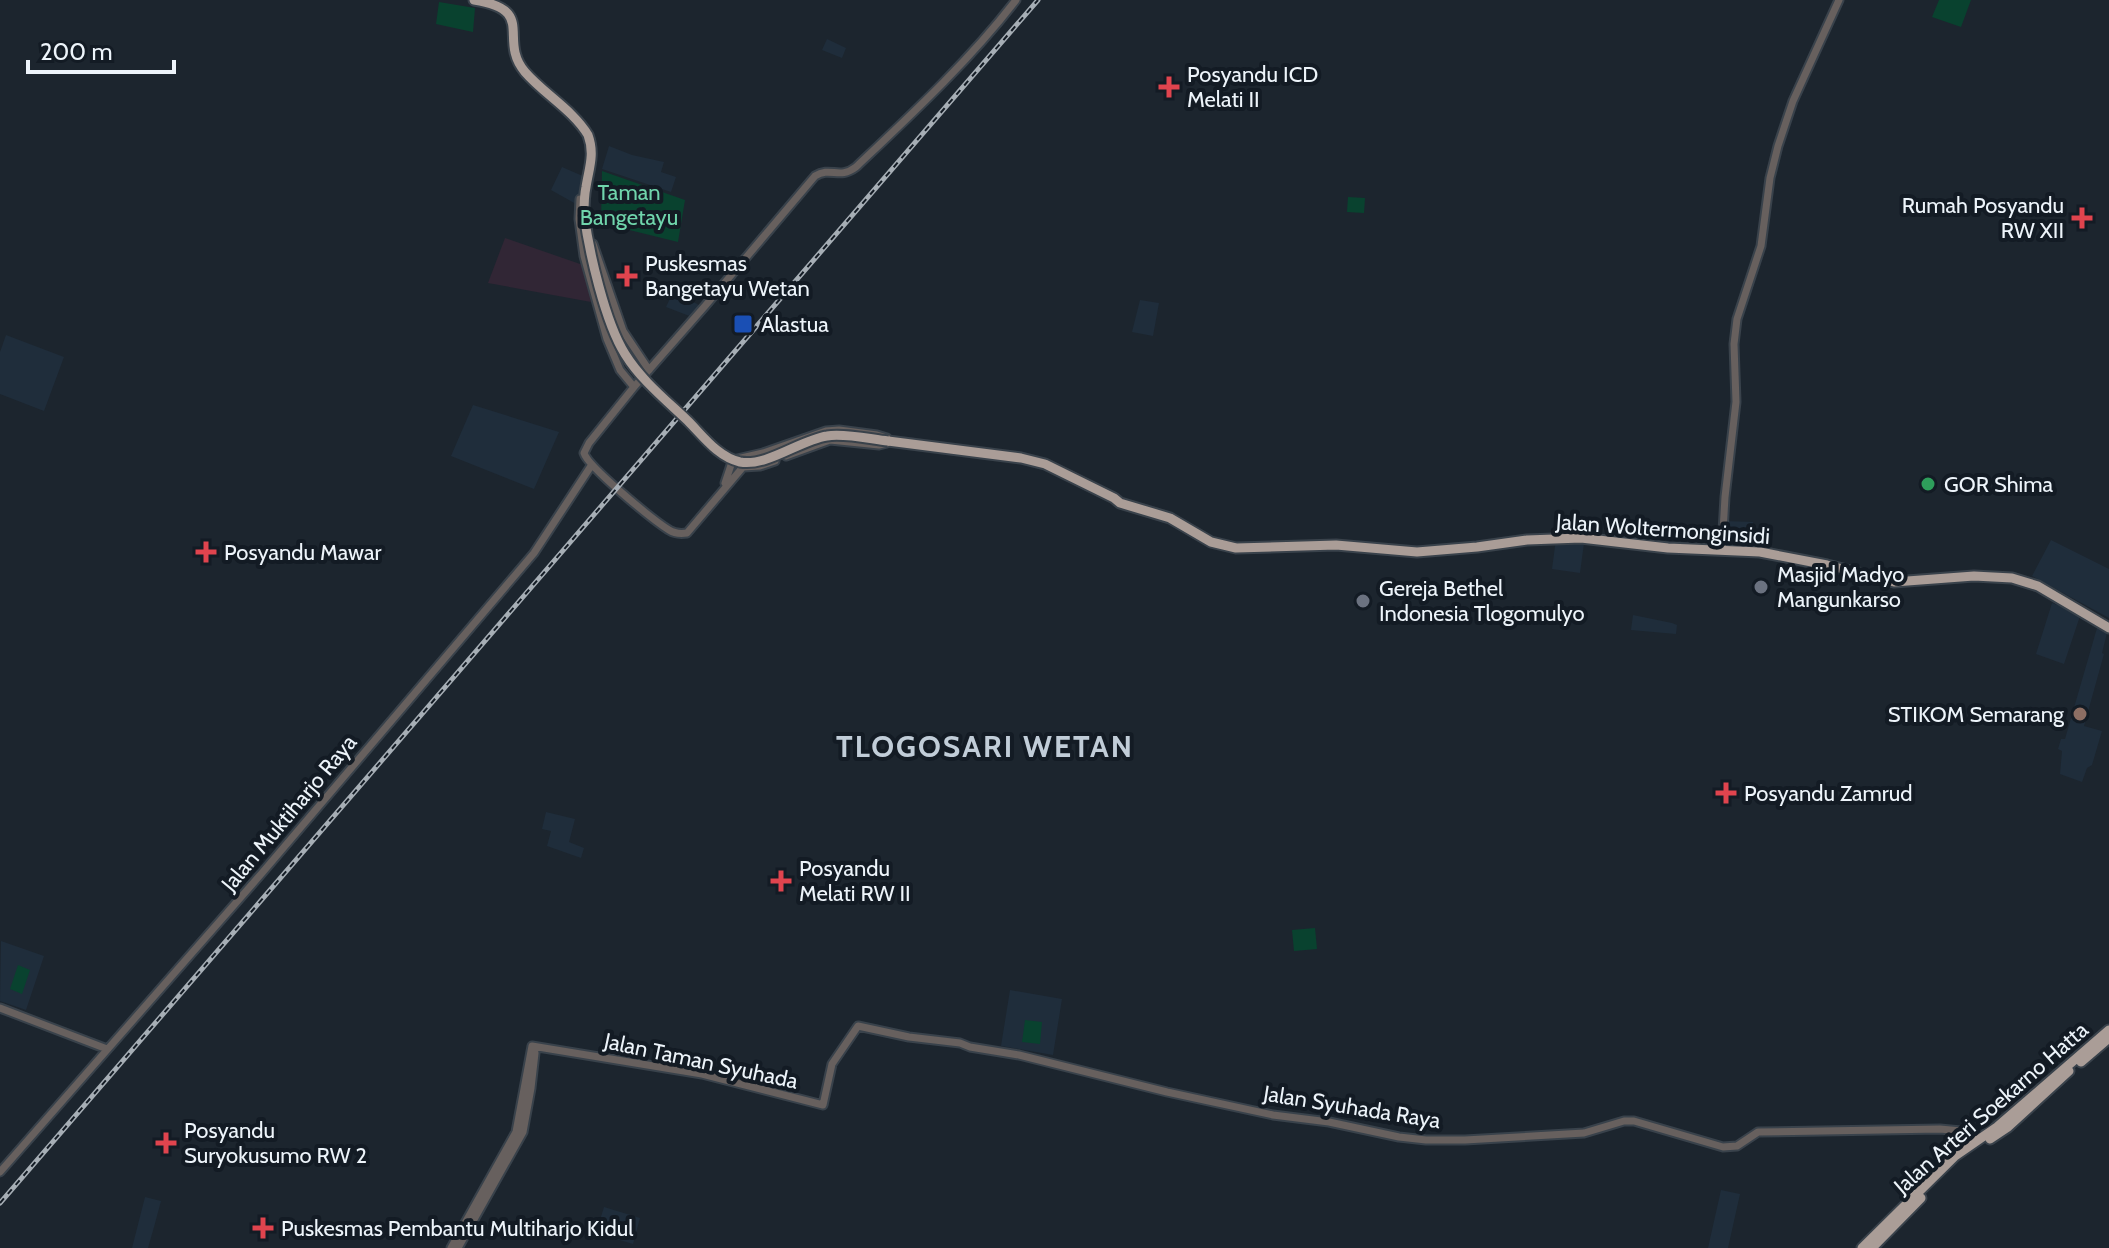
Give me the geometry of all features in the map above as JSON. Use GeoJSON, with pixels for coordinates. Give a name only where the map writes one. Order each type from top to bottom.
{"type":"FeatureCollection","features":[{"type":"Feature","properties":{"kind":"main road"},"geometry":{"type":"LineString","coordinates":[[474,0],[490,2],[505,9],[513,25],[515,52],[522,68],[585,130],[592,145],[587,182]]}},
{"type":"Feature","properties":{"kind":"main road","name":"Jalan Woltermonginsidi"},"geometry":{"type":"LineString","coordinates":[[587,182],[584,214],[592,260],[619,344],[636,369],[716,450],[739,462],[757,461],[827,436],[890,441],[1031,460],[1114,498],[1172,514],[1213,538],[1236,544],[1337,541],[1452,547],[1507,540],[1598,538],[1668,548],[1760,550],[1894,582],[1974,576],[2012,578],[2038,586],[2109,625]]}},
{"type":"Feature","properties":{"kind":"main road","name":"Jalan Arteri Soekarno Hatta"},"geometry":{"type":"LineString","coordinates":[[1862,1248],[1955,1156],[2011,1115],[2109,1030]]}},
{"type":"Feature","properties":{"kind":"main road"},"geometry":{"type":"LineString","coordinates":[[1872,1248],[1968,1152],[2008,1127],[2109,1038]]}},
{"type":"Feature","properties":{"kind":"street"},"geometry":{"type":"LineString","coordinates":[[743,467],[687,533],[679,534],[671,532],[591,466],[585,457],[586,447],[634,387],[815,176],[826,172],[844,174],[856,167],[975,50],[1016,0]]}},
{"type":"Feature","properties":{"kind":"street"},"geometry":{"type":"LineString","coordinates":[[1722,547],[1736,402],[1734,344],[1737,319],[1761,246],[1770,178],[1783,131],[1793,101],[1839,0]]}},
{"type":"Feature","properties":{"kind":"street"},"geometry":{"type":"LineString","coordinates":[[587,182],[590,228],[608,292],[623,331],[649,370]]}},
{"type":"Feature","properties":{"kind":"street"},"geometry":{"type":"LineString","coordinates":[[587,182],[582,190],[579,209],[584,256],[613,356],[634,387]]}},
{"type":"Feature","properties":{"kind":"street"},"geometry":{"type":"LineString","coordinates":[[724,488],[731,465],[739,458],[832,430],[877,435],[890,441]]}},
{"type":"Feature","properties":{"kind":"street"},"geometry":{"type":"LineString","coordinates":[[731,465],[760,466],[830,440],[879,445],[890,441]]}},
{"type":"Feature","properties":{"kind":"street","name":"Jalan Muktiharjo Raya"},"geometry":{"type":"LineString","coordinates":[[0,1172],[262,873],[534,553],[591,466]]}},
{"type":"Feature","properties":{"kind":"street"},"geometry":{"type":"LineString","coordinates":[[0,1008],[107,1049]]}},
{"type":"Feature","properties":{"kind":"street","name":"Jalan Taman Syuhada"},"geometry":{"type":"LineString","coordinates":[[528,1088],[533,1046],[702,1074],[823,1105],[832,1064],[858,1026]]}},
{"type":"Feature","properties":{"kind":"street","name":"Jalan Syuhada Raya"},"geometry":{"type":"LineString","coordinates":[[858,1026],[998,1051],[1273,1115],[1426,1140],[1584,1133],[1624,1121],[1634,1121],[1723,1147],[1737,1146],[1758,1132],[1940,1129],[1961,1131],[1982,1138]]}},
{"type":"Feature","properties":{"kind":"street"},"geometry":{"type":"LineString","coordinates":[[451,1248],[516,1132],[528,1088]]}},
{"type":"Feature","properties":{"kind":"street"},"geometry":{"type":"LineString","coordinates":[[458,1248],[523,1132],[528,1088]]}},
{"type":"Feature","properties":{"kind":"shaded area"},"geometry":{"type":"Polygon","coordinates":[[[827,39],[846,48],[842,58],[822,50],[827,39]]]}},
{"type":"Feature","properties":{"kind":"shaded area"},"geometry":{"type":"Polygon","coordinates":[[[609,146],[664,162],[661,172],[676,177],[671,192],[602,169],[609,146]]]}},
{"type":"Feature","properties":{"kind":"shaded area"},"geometry":{"type":"Polygon","coordinates":[[[562,167],[585,177],[576,204],[551,190],[562,167]]]}},
{"type":"Feature","properties":{"kind":"shaded area"},"geometry":{"type":"Polygon","coordinates":[[[505,238],[583,265],[591,302],[488,283],[505,238]]]}},
{"type":"Feature","properties":{"kind":"shaded area"},"geometry":{"type":"Polygon","coordinates":[[[674,290],[702,307],[692,317],[666,307],[674,290]]]}},
{"type":"Feature","properties":{"kind":"shaded area"},"geometry":{"type":"Polygon","coordinates":[[[1140,300],[1159,303],[1153,336],[1132,332],[1140,300]]]}},
{"type":"Feature","properties":{"kind":"shaded area"},"geometry":{"type":"Polygon","coordinates":[[[6,335],[64,357],[44,411],[0,394],[0,352],[6,335]]]}},
{"type":"Feature","properties":{"kind":"shaded area"},"geometry":{"type":"Polygon","coordinates":[[[473,405],[559,432],[534,489],[451,456],[473,405]]]}},
{"type":"Feature","properties":{"kind":"shaded area"},"geometry":{"type":"Polygon","coordinates":[[[1724,521],[1753,522],[1752,541],[1724,541],[1724,521]]]}},
{"type":"Feature","properties":{"kind":"shaded area"},"geometry":{"type":"Polygon","coordinates":[[[1556,539],[1584,543],[1580,573],[1552,569],[1556,539]]]}},
{"type":"Feature","properties":{"kind":"shaded area"},"geometry":{"type":"Polygon","coordinates":[[[2051,540],[2109,569],[2109,618],[2032,576],[2051,540]]]}},
{"type":"Feature","properties":{"kind":"shaded area"},"geometry":{"type":"Polygon","coordinates":[[[2052,603],[2081,613],[2064,664],[2036,654],[2052,603]]]}},
{"type":"Feature","properties":{"kind":"shaded area"},"geometry":{"type":"Polygon","coordinates":[[[1633,615],[1677,625],[1676,634],[1631,630],[1633,615]]]}},
{"type":"Feature","properties":{"kind":"shaded area","name":"STIKOM Semarang"},"geometry":{"type":"Polygon","coordinates":[[[2097,628],[2107,633],[2084,726],[2102,731],[2092,765],[2087,768],[2082,782],[2060,774],[2062,751],[2058,749],[2061,739],[2065,739],[2097,628]]]}},
{"type":"Feature","properties":{"kind":"shaded area"},"geometry":{"type":"Polygon","coordinates":[[[546,812],[575,819],[569,842],[584,848],[581,858],[547,846],[551,831],[542,829],[546,812]]]}},
{"type":"Feature","properties":{"kind":"shaded area"},"geometry":{"type":"Polygon","coordinates":[[[1,941],[44,956],[26,1010],[0,1001],[1,941]]]}},
{"type":"Feature","properties":{"kind":"shaded area"},"geometry":{"type":"Polygon","coordinates":[[[1010,990],[1062,999],[1053,1055],[1001,1046],[1010,990]]]}},
{"type":"Feature","properties":{"kind":"shaded area"},"geometry":{"type":"Polygon","coordinates":[[[1721,1190],[1740,1194],[1728,1248],[1708,1248],[1721,1190]]]}},
{"type":"Feature","properties":{"kind":"shaded area"},"geometry":{"type":"Polygon","coordinates":[[[145,1197],[161,1201],[148,1248],[132,1248],[145,1197]]]}},
{"type":"Feature","properties":{"kind":"shaded area"},"geometry":{"type":"Polygon","coordinates":[[[604,1207],[640,1218],[633,1244],[596,1233],[604,1207]]]}},
{"type":"Feature","properties":{"kind":"green space"},"geometry":{"type":"Polygon","coordinates":[[[1939,0],[1971,0],[1961,27],[1932,17],[1939,0]]]}},
{"type":"Feature","properties":{"kind":"green space"},"geometry":{"type":"Polygon","coordinates":[[[439,2],[475,8],[473,32],[436,24],[439,2]]]}},
{"type":"Feature","properties":{"kind":"green space","name":"Taman Bangetayu"},"geometry":{"type":"Polygon","coordinates":[[[602,171],[685,200],[678,242],[601,223],[602,171]]]}},
{"type":"Feature","properties":{"kind":"green space"},"geometry":{"type":"Polygon","coordinates":[[[1348,197],[1365,198],[1364,213],[1347,212],[1348,197]]]}},
{"type":"Feature","properties":{"kind":"green space"},"geometry":{"type":"Polygon","coordinates":[[[1315,928],[1317,949],[1294,951],[1292,930],[1315,928]]]}},
{"type":"Feature","properties":{"kind":"green space"},"geometry":{"type":"Polygon","coordinates":[[[18,965],[30,970],[22,994],[10,989],[18,965]]]}},
{"type":"Feature","properties":{"kind":"green space"},"geometry":{"type":"Polygon","coordinates":[[[1025,1020],[1042,1022],[1040,1044],[1022,1042],[1025,1020]]]}},
{"type":"Feature","properties":{"kind":"railway"},"geometry":{"type":"LineString","coordinates":[[0,1203],[1038,0]]}},
{"type":"Feature","properties":{"kind":"place","name":"Posyandu ICD Melati II"},"geometry":{"type":"Point","coordinates":[1169,87]}},
{"type":"Feature","properties":{"kind":"place","name":"Rumah Posyandu RW XII"},"geometry":{"type":"Point","coordinates":[2082,218]}},
{"type":"Feature","properties":{"kind":"place","name":"Puskesmas Bangetayu Wetan"},"geometry":{"type":"Point","coordinates":[627,276]}},
{"type":"Feature","properties":{"kind":"place","name":"Alastua"},"geometry":{"type":"Point","coordinates":[743,324]}},
{"type":"Feature","properties":{"kind":"place","name":"GOR Shima"},"geometry":{"type":"Point","coordinates":[1928,484]}},
{"type":"Feature","properties":{"kind":"place","name":"Posyandu Mawar"},"geometry":{"type":"Point","coordinates":[206,552]}},
{"type":"Feature","properties":{"kind":"place","name":"Masjid Madyo Mangunkarso"},"geometry":{"type":"Point","coordinates":[1761,587]}},
{"type":"Feature","properties":{"kind":"place","name":"Gereja Bethel Indonesia Tlogomulyo"},"geometry":{"type":"Point","coordinates":[1363,601]}},
{"type":"Feature","properties":{"kind":"place","name":"STIKOM Semarang"},"geometry":{"type":"Point","coordinates":[2080,714]}},
{"type":"Feature","properties":{"kind":"place","name":"Posyandu Zamrud"},"geometry":{"type":"Point","coordinates":[1726,793]}},
{"type":"Feature","properties":{"kind":"place","name":"Posyandu Melati RW II"},"geometry":{"type":"Point","coordinates":[781,881]}},
{"type":"Feature","properties":{"kind":"place","name":"Posyandu Suryokusumo RW 2"},"geometry":{"type":"Point","coordinates":[166,1143]}},
{"type":"Feature","properties":{"kind":"place","name":"Puskesmas Pembantu Multiharjo Kidul"},"geometry":{"type":"Point","coordinates":[263,1228]}},
{"type":"Feature","properties":{"kind":"district","name":"TLOGOSARI WETAN"},"geometry":{"type":"Point","coordinates":[985,746]}}]}
